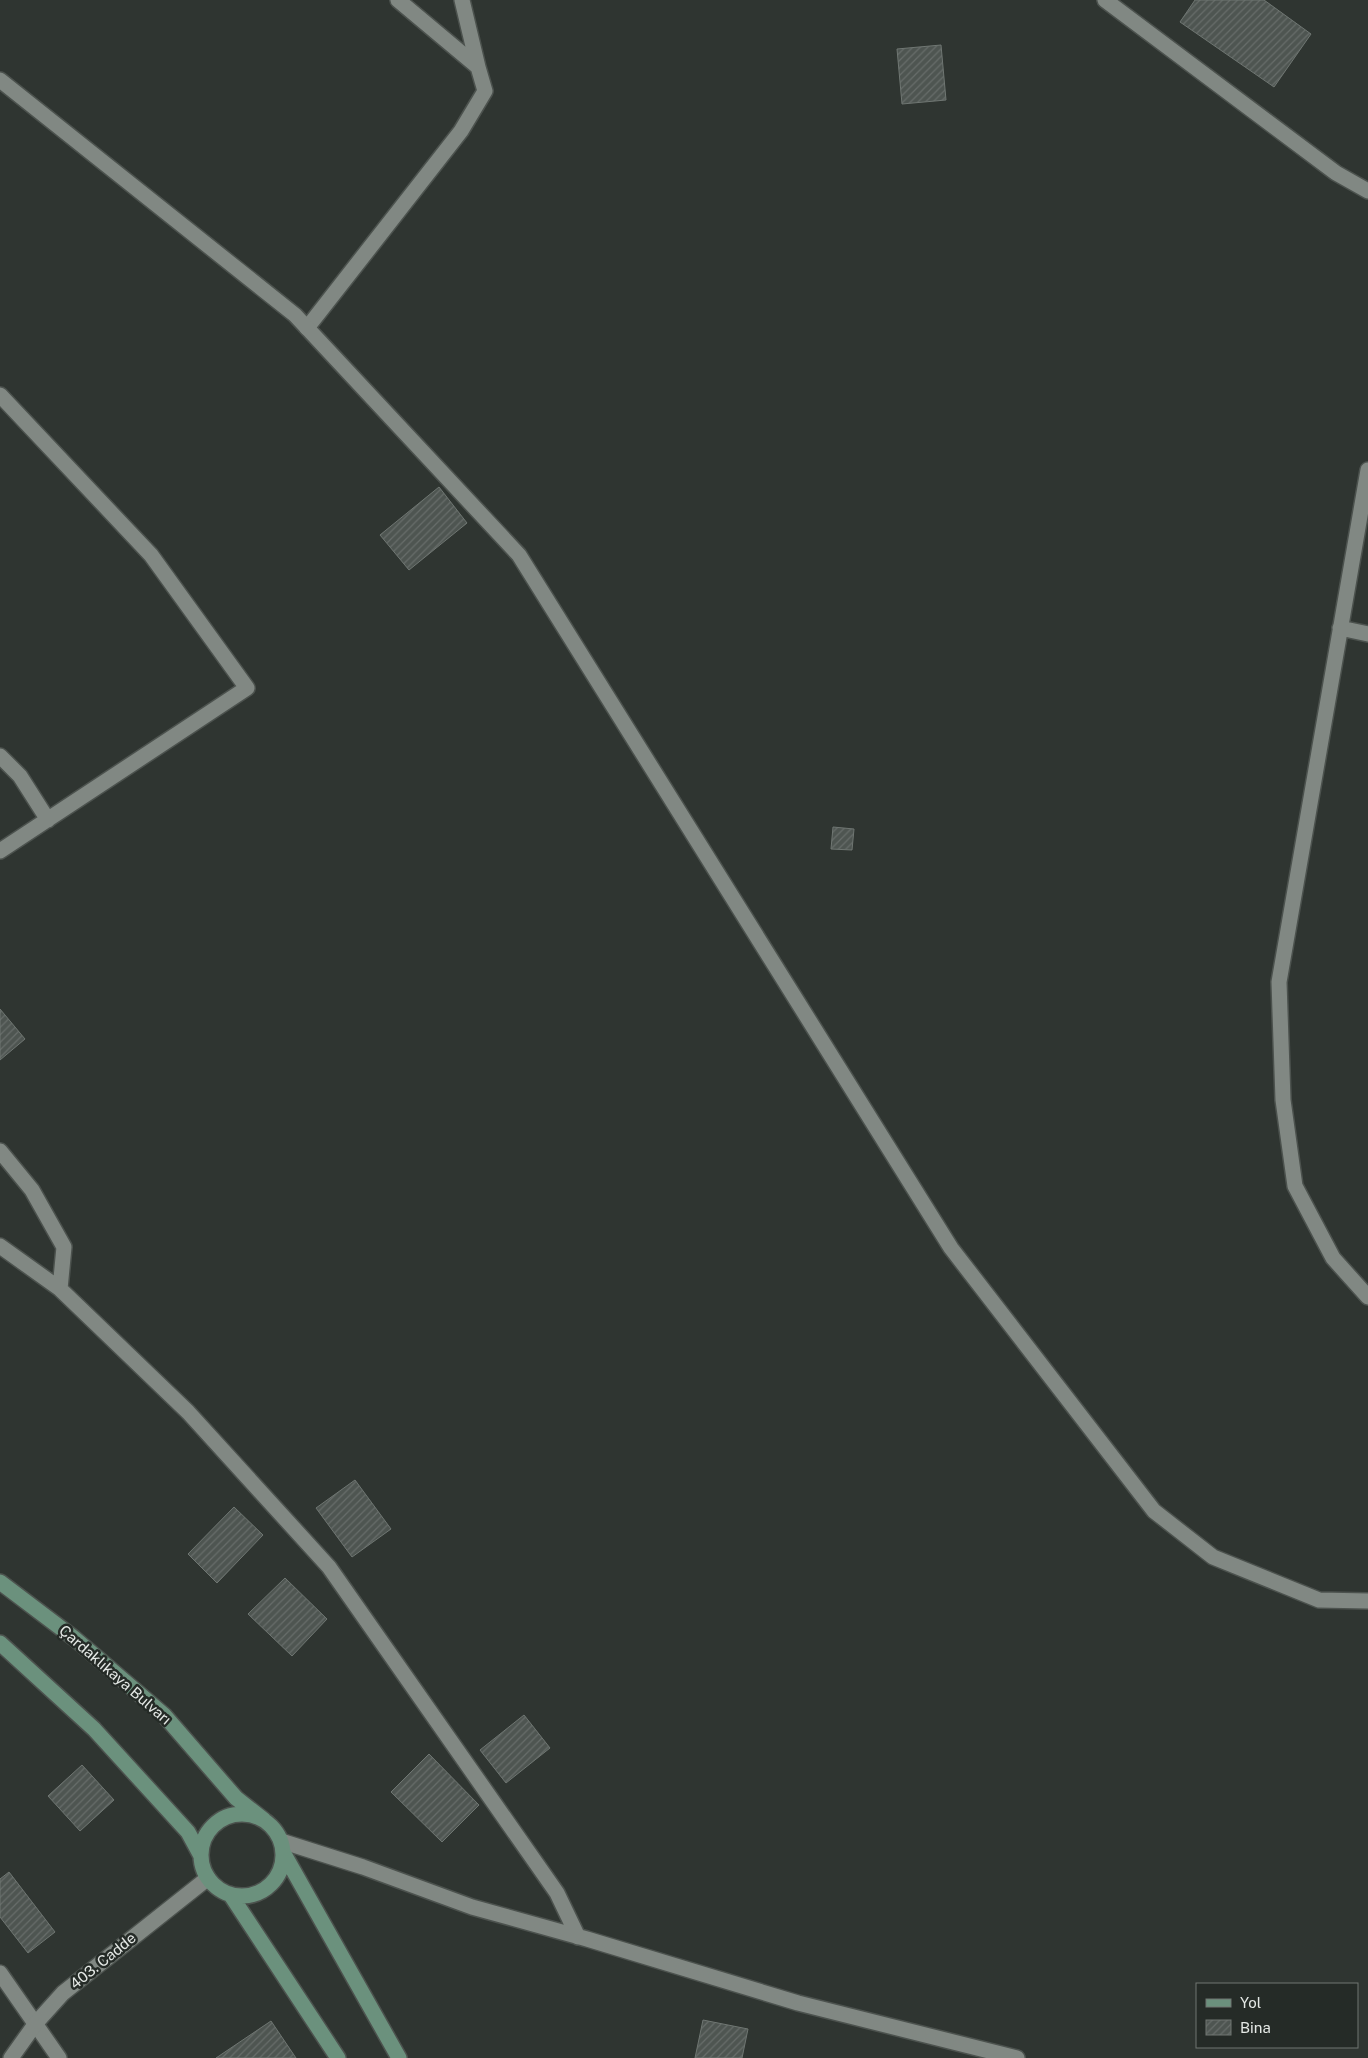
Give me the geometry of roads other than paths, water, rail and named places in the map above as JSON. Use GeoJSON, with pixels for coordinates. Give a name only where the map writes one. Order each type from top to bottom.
{"type":"FeatureCollection","features":[{"type":"Feature","properties":{"kind":"main road","name":"Çardaklıkaya Bulvarı"},"geometry":{"type":"LineString","coordinates":[[0,1582],[74,1638],[164,1716],[236,1798],[264,1820]]}},
{"type":"Feature","properties":{"kind":"main road"},"geometry":{"type":"LineString","coordinates":[[0,1643],[94,1729],[188,1832],[201,1856],[208,1878],[218,1888],[230,1894],[243,1896],[256,1894],[267,1888],[276,1878],[282,1867],[282,1847]]}},
{"type":"Feature","properties":{"kind":"main road"},"geometry":{"type":"LineString","coordinates":[[201,1856],[206,1835],[214,1825],[225,1817],[251,1814],[264,1820],[274,1829],[282,1847],[400,2058]]}},
{"type":"Feature","properties":{"kind":"main road"},"geometry":{"type":"LineString","coordinates":[[230,1894],[338,2058]]}},
{"type":"Feature","properties":{"kind":"street"},"geometry":{"type":"LineString","coordinates":[[398,0],[478,67]]}},
{"type":"Feature","properties":{"kind":"street"},"geometry":{"type":"LineString","coordinates":[[307,328],[461,132],[485,91],[462,0]]}},
{"type":"Feature","properties":{"kind":"street"},"geometry":{"type":"LineString","coordinates":[[1104,0],[1336,173],[1368,192]]}},
{"type":"Feature","properties":{"kind":"street"},"geometry":{"type":"LineString","coordinates":[[0,80],[295,315],[519,554],[952,1248],[1154,1512],[1212,1556],[1319,1600],[1368,1601]]}},
{"type":"Feature","properties":{"kind":"street"},"geometry":{"type":"LineString","coordinates":[[0,395],[151,554],[247,688],[0,852]]}},
{"type":"Feature","properties":{"kind":"street"},"geometry":{"type":"LineString","coordinates":[[1368,470],[1279,982],[1283,1100],[1295,1186],[1333,1258],[1368,1297]]}},
{"type":"Feature","properties":{"kind":"street"},"geometry":{"type":"LineString","coordinates":[[1340,628],[1368,634]]}},
{"type":"Feature","properties":{"kind":"street"},"geometry":{"type":"LineString","coordinates":[[0,756],[20,776],[48,820]]}},
{"type":"Feature","properties":{"kind":"street"},"geometry":{"type":"LineString","coordinates":[[0,1151],[32,1190],[64,1247],[60,1289]]}},
{"type":"Feature","properties":{"kind":"street"},"geometry":{"type":"LineString","coordinates":[[0,1246],[60,1289],[188,1412],[329,1567],[494,1806],[557,1893],[578,1937]]}},
{"type":"Feature","properties":{"kind":"street"},"geometry":{"type":"LineString","coordinates":[[282,1847],[363,1867],[472,1908],[578,1937],[798,2003],[1017,2058]]}},
{"type":"Feature","properties":{"kind":"street","name":"403. Cadde"},"geometry":{"type":"LineString","coordinates":[[12,2058],[36,2023],[63,1994],[208,1878]]}},
{"type":"Feature","properties":{"kind":"street"},"geometry":{"type":"LineString","coordinates":[[0,1973],[60,2058]]}}]}
